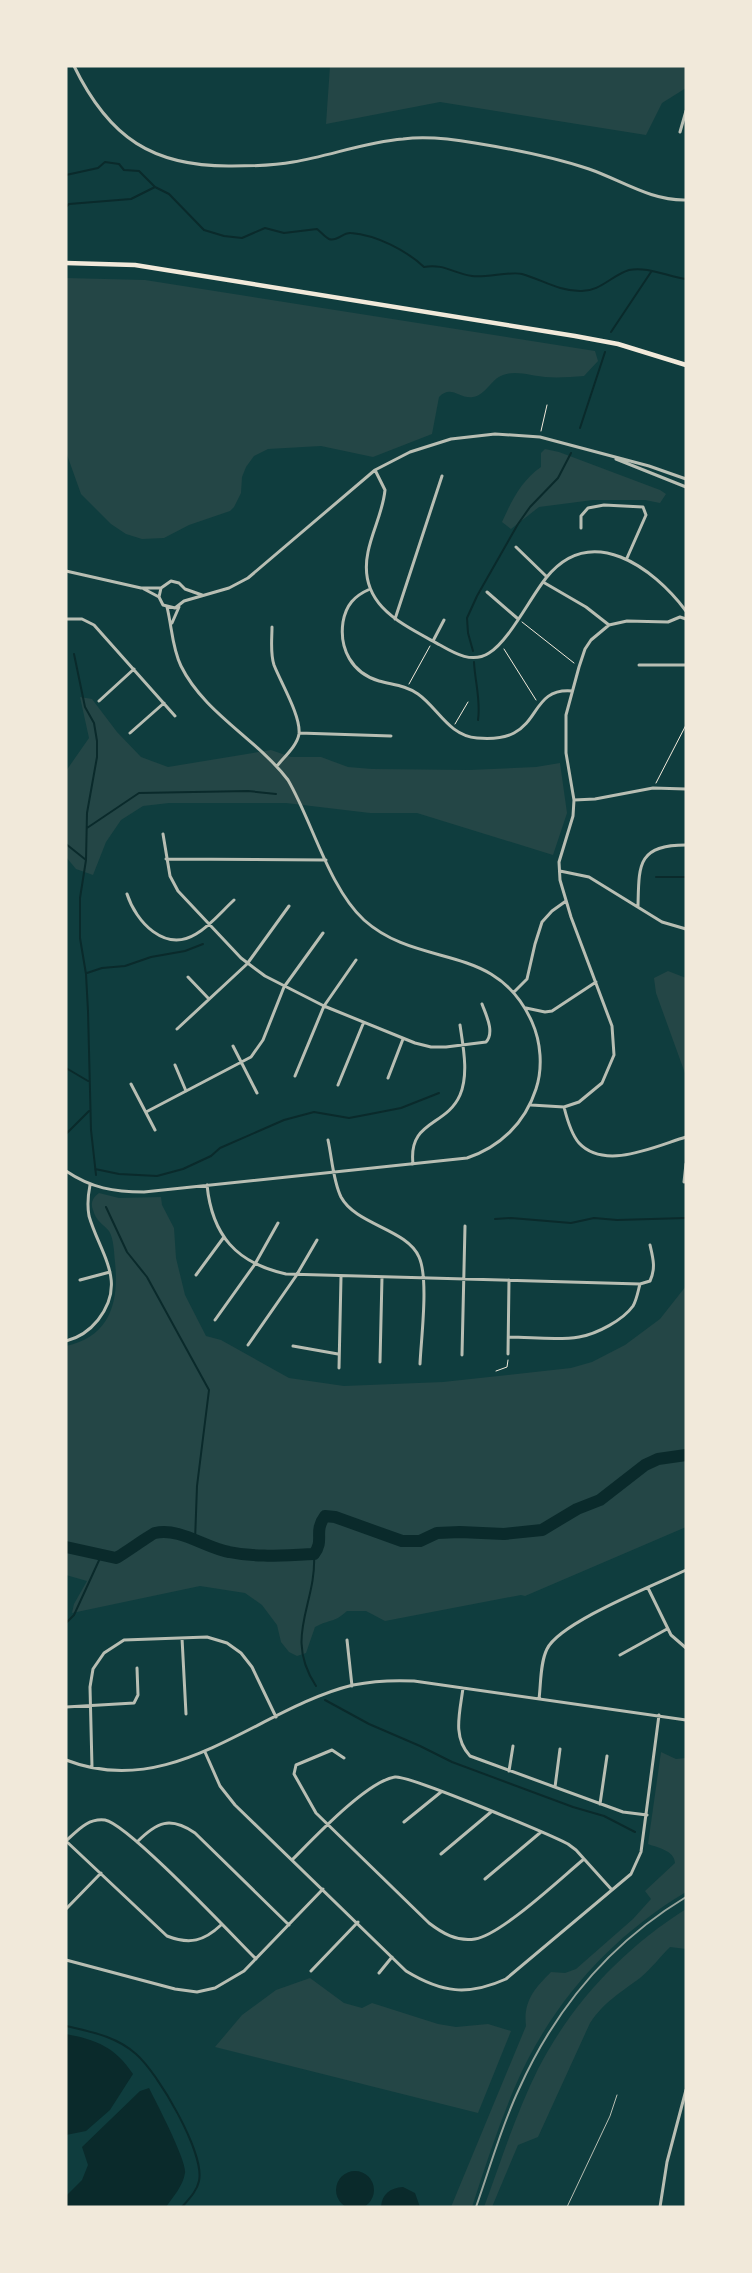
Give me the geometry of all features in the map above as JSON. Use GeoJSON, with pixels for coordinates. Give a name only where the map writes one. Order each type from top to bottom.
{"type":"FeatureCollection","features":[{"type":"Feature","properties":{"kind":"main road"},"geometry":{"type":"LineString","coordinates":[[66,263],[135,266],[575,336],[618,344],[686,365]]}},
{"type":"Feature","properties":{"kind":"street"},"geometry":{"type":"LineString","coordinates":[[74,66],[91,96],[107,118],[127,136],[144,149],[165,158],[190,164],[259,166],[291,163],[380,142],[432,138],[476,143],[562,162],[589,169],[640,191],[660,197],[686,200]]}},
{"type":"Feature","properties":{"kind":"street"},"geometry":{"type":"LineString","coordinates":[[680,132],[686,112]]}},
{"type":"Feature","properties":{"kind":"street"},"geometry":{"type":"LineString","coordinates":[[171,624],[184,601],[202,594],[229,588],[248,578],[374,470],[410,452],[451,439],[495,434],[540,437],[649,466],[686,479]]}},
{"type":"Feature","properties":{"kind":"street"},"geometry":{"type":"LineString","coordinates":[[611,456],[628,465],[686,488]]}},
{"type":"Feature","properties":{"kind":"street"},"geometry":{"type":"LineString","coordinates":[[374,470],[380,477],[385,490],[367,553],[366,566],[370,589],[378,604],[395,619],[459,655],[475,658],[489,653],[500,642],[543,581],[565,561],[583,553],[601,551],[627,558],[674,596],[686,611]]}},
{"type":"Feature","properties":{"kind":"street"},"geometry":{"type":"LineString","coordinates":[[395,619],[442,476]]}},
{"type":"Feature","properties":{"kind":"street"},"geometry":{"type":"LineString","coordinates":[[581,528],[581,516],[588,508],[604,506],[643,507],[646,515],[627,558]]}},
{"type":"Feature","properties":{"kind":"street"},"geometry":{"type":"LineString","coordinates":[[516,547],[547,577]]}},
{"type":"Feature","properties":{"kind":"street"},"geometry":{"type":"LineString","coordinates":[[66,571],[141,588],[159,596],[167,607],[174,645],[181,665],[197,691],[277,766],[297,795],[326,860],[348,902],[380,932],[414,948],[475,964],[490,972],[514,992],[526,1008],[535,1029],[540,1056],[538,1085],[531,1105],[511,1132],[481,1154],[458,1160],[207,1185],[174,1190],[121,1192],[90,1185],[66,1171]]}},
{"type":"Feature","properties":{"kind":"street"},"geometry":{"type":"LineString","coordinates":[[543,581],[586,607],[609,625]]}},
{"type":"Feature","properties":{"kind":"street"},"geometry":{"type":"LineString","coordinates":[[159,596],[161,588],[167,582],[175,582],[185,589],[202,594]]}},
{"type":"Feature","properties":{"kind":"street"},"geometry":{"type":"LineString","coordinates":[[141,588],[161,588]]}},
{"type":"Feature","properties":{"kind":"street"},"geometry":{"type":"LineString","coordinates":[[184,601],[185,589]]}},
{"type":"Feature","properties":{"kind":"street"},"geometry":{"type":"LineString","coordinates":[[370,589],[356,596],[346,610],[342,629],[344,648],[353,665],[365,675],[378,681],[408,687],[428,702],[452,728],[465,736],[474,738],[508,736],[522,727],[539,705],[555,691],[572,691]]}},
{"type":"Feature","properties":{"kind":"street"},"geometry":{"type":"LineString","coordinates":[[487,592],[517,618]]}},
{"type":"Feature","properties":{"kind":"street"},"geometry":{"type":"LineString","coordinates":[[167,607],[179,607]]}},
{"type":"Feature","properties":{"kind":"street"},"geometry":{"type":"LineString","coordinates":[[66,619],[75,618],[94,625],[175,716]]}},
{"type":"Feature","properties":{"kind":"street"},"geometry":{"type":"LineString","coordinates":[[531,1105],[564,1107],[579,1102],[602,1083],[614,1055],[612,1026],[566,901],[560,871],[562,849],[573,816],[574,800],[565,732],[572,691],[579,666],[585,649],[591,640],[609,625],[627,621],[668,622],[680,618],[686,619]]}},
{"type":"Feature","properties":{"kind":"street"},"geometry":{"type":"LineString","coordinates":[[433,641],[444,620]]}},
{"type":"Feature","properties":{"kind":"street"},"geometry":{"type":"LineString","coordinates":[[272,627],[274,664],[294,713],[299,733],[294,744],[277,766]]}},
{"type":"Feature","properties":{"kind":"street"},"geometry":{"type":"LineString","coordinates":[[639,665],[686,665]]}},
{"type":"Feature","properties":{"kind":"street"},"geometry":{"type":"LineString","coordinates":[[99,701],[134,669]]}},
{"type":"Feature","properties":{"kind":"street"},"geometry":{"type":"LineString","coordinates":[[130,733],[164,703]]}},
{"type":"Feature","properties":{"kind":"street"},"geometry":{"type":"LineString","coordinates":[[299,733],[391,736]]}},
{"type":"Feature","properties":{"kind":"street"},"geometry":{"type":"LineString","coordinates":[[574,800],[595,799],[653,788],[686,790]]}},
{"type":"Feature","properties":{"kind":"street"},"geometry":{"type":"LineString","coordinates":[[162,834],[173,884],[247,964],[284,987],[363,1024],[431,1047],[463,1047],[483,1044],[489,1040],[490,1029],[482,1004]]}},
{"type":"Feature","properties":{"kind":"street"},"geometry":{"type":"LineString","coordinates":[[638,907],[640,869],[648,854],[661,846],[686,845]]}},
{"type":"Feature","properties":{"kind":"street"},"geometry":{"type":"LineString","coordinates":[[166,859],[326,860]]}},
{"type":"Feature","properties":{"kind":"street"},"geometry":{"type":"LineString","coordinates":[[560,871],[589,877],[662,922],[686,929]]}},
{"type":"Feature","properties":{"kind":"street"},"geometry":{"type":"LineString","coordinates":[[128,894],[136,915],[161,936],[171,940],[189,938],[208,924],[234,900]]}},
{"type":"Feature","properties":{"kind":"street"},"geometry":{"type":"LineString","coordinates":[[514,992],[527,979],[542,922],[552,911],[566,901]]}},
{"type":"Feature","properties":{"kind":"street"},"geometry":{"type":"LineString","coordinates":[[177,1029],[247,964],[289,906]]}},
{"type":"Feature","properties":{"kind":"street"},"geometry":{"type":"LineString","coordinates":[[146,1112],[242,1064],[260,1047],[284,987],[322,933]]}},
{"type":"Feature","properties":{"kind":"street"},"geometry":{"type":"LineString","coordinates":[[296,1076],[324,1006],[356,960]]}},
{"type":"Feature","properties":{"kind":"street"},"geometry":{"type":"LineString","coordinates":[[188,977],[209,999]]}},
{"type":"Feature","properties":{"kind":"street"},"geometry":{"type":"LineString","coordinates":[[526,1008],[545,1012],[552,1011],[596,982]]}},
{"type":"Feature","properties":{"kind":"street"},"geometry":{"type":"LineString","coordinates":[[338,1085],[363,1024]]}},
{"type":"Feature","properties":{"kind":"street"},"geometry":{"type":"LineString","coordinates":[[413,1164],[413,1147],[417,1135],[451,1108],[461,1093],[465,1077],[460,1025]]}},
{"type":"Feature","properties":{"kind":"street"},"geometry":{"type":"LineString","coordinates":[[388,1078],[403,1039]]}},
{"type":"Feature","properties":{"kind":"street"},"geometry":{"type":"LineString","coordinates":[[233,1046],[257,1093]]}},
{"type":"Feature","properties":{"kind":"street"},"geometry":{"type":"LineString","coordinates":[[175,1065],[186,1091]]}},
{"type":"Feature","properties":{"kind":"street"},"geometry":{"type":"LineString","coordinates":[[131,1084],[155,1130]]}},
{"type":"Feature","properties":{"kind":"street"},"geometry":{"type":"LineString","coordinates":[[564,1107],[578,1142],[590,1151],[604,1155],[647,1151],[686,1137]]}},
{"type":"Feature","properties":{"kind":"street"},"geometry":{"type":"LineString","coordinates":[[328,1140],[338,1188],[345,1202],[358,1214],[410,1246],[418,1255],[423,1278],[420,1364]]}},
{"type":"Feature","properties":{"kind":"street"},"geometry":{"type":"LineString","coordinates":[[684,1182],[686,1164]]}},
{"type":"Feature","properties":{"kind":"street"},"geometry":{"type":"LineString","coordinates":[[66,1341],[85,1332],[102,1314],[111,1293],[110,1272],[89,1215],[90,1185]]}},
{"type":"Feature","properties":{"kind":"street"},"geometry":{"type":"LineString","coordinates":[[207,1185],[212,1215],[224,1237],[234,1249],[255,1264],[296,1276],[464,1278],[640,1284],[650,1281],[654,1271],[650,1245]]}},
{"type":"Feature","properties":{"kind":"street"},"geometry":{"type":"LineString","coordinates":[[215,1320],[255,1264],[278,1223]]}},
{"type":"Feature","properties":{"kind":"street"},"geometry":{"type":"LineString","coordinates":[[462,1355],[465,1226]]}},
{"type":"Feature","properties":{"kind":"street"},"geometry":{"type":"LineString","coordinates":[[196,1275],[224,1237]]}},
{"type":"Feature","properties":{"kind":"street"},"geometry":{"type":"LineString","coordinates":[[248,1345],[296,1276],[317,1240]]}},
{"type":"Feature","properties":{"kind":"street"},"geometry":{"type":"LineString","coordinates":[[80,1280],[110,1272]]}},
{"type":"Feature","properties":{"kind":"street"},"geometry":{"type":"LineString","coordinates":[[338,1368],[341,1277]]}},
{"type":"Feature","properties":{"kind":"street"},"geometry":{"type":"LineString","coordinates":[[380,1362],[382,1277]]}},
{"type":"Feature","properties":{"kind":"street"},"geometry":{"type":"LineString","coordinates":[[508,1354],[509,1280]]}},
{"type":"Feature","properties":{"kind":"street"},"geometry":{"type":"LineString","coordinates":[[509,1336],[573,1338],[586,1335],[605,1327],[628,1311],[636,1299],[640,1284]]}},
{"type":"Feature","properties":{"kind":"street"},"geometry":{"type":"LineString","coordinates":[[293,1346],[338,1354]]}},
{"type":"Feature","properties":{"kind":"street"},"geometry":{"type":"LineString","coordinates":[[539,1698],[545,1653],[556,1636],[577,1623],[686,1570]]}},
{"type":"Feature","properties":{"kind":"street"},"geometry":{"type":"LineString","coordinates":[[648,1588],[668,1629],[686,1648]]}},
{"type":"Feature","properties":{"kind":"street"},"geometry":{"type":"LineString","coordinates":[[620,1655],[668,1629]]}},
{"type":"Feature","properties":{"kind":"street"},"geometry":{"type":"LineString","coordinates":[[92,1767],[90,1706],[93,1668],[109,1649],[132,1638],[218,1640],[241,1653],[252,1667],[276,1718]]}},
{"type":"Feature","properties":{"kind":"street"},"geometry":{"type":"LineString","coordinates":[[182,1638],[186,1714]]}},
{"type":"Feature","properties":{"kind":"street"},"geometry":{"type":"LineString","coordinates":[[347,1640],[352,1686]]}},
{"type":"Feature","properties":{"kind":"street"},"geometry":{"type":"LineString","coordinates":[[66,1706],[134,1703],[138,1695],[137,1668]]}},
{"type":"Feature","properties":{"kind":"street"},"geometry":{"type":"LineString","coordinates":[[66,1760],[92,1767],[119,1769],[151,1768],[180,1761],[205,1752],[276,1718],[352,1686],[405,1681],[539,1698],[686,1720]]}},
{"type":"Feature","properties":{"kind":"street"},"geometry":{"type":"LineString","coordinates":[[463,1688],[458,1730],[464,1750],[479,1760],[600,1804],[623,1812],[647,1815]]}},
{"type":"Feature","properties":{"kind":"street"},"geometry":{"type":"LineString","coordinates":[[205,1752],[226,1795],[406,1971],[430,1984],[454,1990],[482,1988],[506,1979],[516,1972],[612,1890],[636,1866],[647,1815],[659,1715]]}},
{"type":"Feature","properties":{"kind":"street"},"geometry":{"type":"LineString","coordinates":[[509,1771],[513,1746]]}},
{"type":"Feature","properties":{"kind":"street"},"geometry":{"type":"LineString","coordinates":[[555,1787],[560,1749]]}},
{"type":"Feature","properties":{"kind":"street"},"geometry":{"type":"LineString","coordinates":[[344,1758],[332,1750],[302,1762],[294,1768],[294,1774],[312,1808],[327,1825],[429,1923],[451,1937],[468,1940],[495,1932],[584,1859]]}},
{"type":"Feature","properties":{"kind":"street"},"geometry":{"type":"LineString","coordinates":[[600,1804],[607,1756]]}},
{"type":"Feature","properties":{"kind":"street"},"geometry":{"type":"LineString","coordinates":[[292,1860],[327,1825],[384,1780],[396,1776],[442,1792],[568,1844],[612,1890]]}},
{"type":"Feature","properties":{"kind":"street"},"geometry":{"type":"LineString","coordinates":[[404,1822],[442,1792]]}},
{"type":"Feature","properties":{"kind":"street"},"geometry":{"type":"LineString","coordinates":[[441,1854],[491,1812]]}},
{"type":"Feature","properties":{"kind":"street"},"geometry":{"type":"LineString","coordinates":[[221,1925],[207,1937],[198,1941],[186,1941],[167,1936],[66,1841],[89,1822],[98,1820],[114,1823],[137,1842],[256,1959]]}},
{"type":"Feature","properties":{"kind":"street"},"geometry":{"type":"LineString","coordinates":[[137,1842],[157,1825],[168,1823],[185,1826],[289,1925]]}},
{"type":"Feature","properties":{"kind":"street"},"geometry":{"type":"LineString","coordinates":[[485,1879],[541,1832]]}},
{"type":"Feature","properties":{"kind":"street"},"geometry":{"type":"LineString","coordinates":[[66,1909],[101,1873]]}},
{"type":"Feature","properties":{"kind":"street"},"geometry":{"type":"LineString","coordinates":[[66,1960],[176,1989],[197,1992],[224,1985],[256,1959],[323,1889]]}},
{"type":"Feature","properties":{"kind":"street"},"geometry":{"type":"LineString","coordinates":[[311,1971],[358,1922]]}},
{"type":"Feature","properties":{"kind":"street"},"geometry":{"type":"LineString","coordinates":[[379,1973],[392,1957]]}},
{"type":"Feature","properties":{"kind":"street"},"geometry":{"type":"LineString","coordinates":[[660,2207],[667,2162],[686,2090]]}},
{"type":"Feature","properties":{"kind":"lane"},"geometry":{"type":"LineString","coordinates":[[567,2207],[610,2116],[617,2096]]}},
{"type":"Feature","properties":{"kind":"path"},"geometry":{"type":"LineString","coordinates":[[540,437],[547,405]]}},
{"type":"Feature","properties":{"kind":"path"},"geometry":{"type":"LineString","coordinates":[[517,618],[579,666]]}},
{"type":"Feature","properties":{"kind":"path"},"geometry":{"type":"LineString","coordinates":[[408,687],[433,641]]}},
{"type":"Feature","properties":{"kind":"path"},"geometry":{"type":"LineString","coordinates":[[500,642],[539,705]]}},
{"type":"Feature","properties":{"kind":"path"},"geometry":{"type":"LineString","coordinates":[[452,728],[468,702]]}},
{"type":"Feature","properties":{"kind":"path"},"geometry":{"type":"LineString","coordinates":[[653,788],[686,725]]}},
{"type":"Feature","properties":{"kind":"path"},"geometry":{"type":"LineString","coordinates":[[496,1371],[507,1367],[508,1354]]}},
{"type":"Feature","properties":{"kind":"shaded area"},"geometry":{"type":"Polygon","coordinates":[[[330,66],[686,66],[686,88],[662,103],[646,135],[440,102],[326,124],[330,66]]]}},
{"type":"Feature","properties":{"kind":"shaded area"},"geometry":{"type":"Polygon","coordinates":[[[66,278],[145,280],[595,351],[598,361],[584,376],[550,377],[519,373],[508,374],[499,377],[478,396],[468,397],[451,392],[443,393],[439,397],[432,434],[373,457],[321,446],[268,449],[254,456],[246,467],[242,477],[241,493],[230,511],[189,525],[164,538],[142,539],[126,534],[111,524],[81,494],[66,452],[66,278]]]}},
{"type":"Feature","properties":{"kind":"shaded area"},"geometry":{"type":"Polygon","coordinates":[[[545,449],[559,452],[660,490],[666,494],[660,503],[645,500],[593,500],[539,507],[511,529],[502,522],[513,499],[528,478],[541,467],[541,453],[545,449]]]}},
{"type":"Feature","properties":{"kind":"shaded area"},"geometry":{"type":"Polygon","coordinates":[[[80,697],[92,699],[117,732],[141,757],[168,767],[271,750],[291,757],[321,757],[348,767],[372,769],[469,770],[536,767],[560,763],[567,813],[553,855],[417,813],[370,813],[286,803],[169,803],[143,806],[121,820],[106,842],[93,875],[76,869],[66,857],[66,771],[89,738],[80,697]]]}},
{"type":"Feature","properties":{"kind":"shaded area"},"geometry":{"type":"Polygon","coordinates":[[[668,971],[686,978],[686,1076],[656,993],[654,978],[668,971]]]}},
{"type":"Feature","properties":{"kind":"shaded area"},"geometry":{"type":"Polygon","coordinates":[[[99,1193],[119,1198],[161,1197],[162,1205],[174,1228],[176,1258],[185,1295],[206,1336],[221,1340],[289,1378],[344,1386],[443,1382],[571,1368],[592,1362],[625,1345],[660,1319],[686,1286],[686,1527],[525,1596],[521,1595],[385,1621],[366,1611],[347,1611],[335,1619],[315,1627],[306,1653],[297,1656],[289,1652],[281,1642],[277,1625],[262,1605],[245,1593],[200,1586],[72,1613],[74,1604],[87,1581],[66,1575],[66,1346],[81,1341],[93,1334],[109,1315],[113,1303],[116,1276],[113,1242],[109,1231],[96,1217],[92,1205],[94,1198],[99,1193]]]}},
{"type":"Feature","properties":{"kind":"shaded area"},"geometry":{"type":"Polygon","coordinates":[[[661,1752],[676,1759],[686,1758],[686,1892],[658,1910],[607,1953],[564,2002],[528,2059],[514,2089],[497,2132],[472,2207],[451,2207],[526,2026],[526,2009],[531,1996],[551,1972],[565,1973],[576,1969],[633,1919],[651,1899],[645,1891],[675,1863],[669,1852],[648,1844],[661,1752]]]}},
{"type":"Feature","properties":{"kind":"shaded area"},"geometry":{"type":"Polygon","coordinates":[[[686,1909],[686,1949],[670,1947],[644,1974],[613,1998],[596,2015],[590,2023],[538,2137],[518,2145],[492,2207],[484,2207],[509,2137],[530,2086],[538,2069],[567,2022],[583,2000],[620,1960],[686,1909]]]}},
{"type":"Feature","properties":{"kind":"shaded area"},"geometry":{"type":"Polygon","coordinates":[[[310,1978],[344,2003],[362,2008],[372,2003],[438,2024],[456,2027],[488,2024],[511,2031],[478,2113],[215,2047],[242,2015],[276,1990],[310,1978]]]}},
{"type":"Feature","properties":{"kind":"shaded area"},"geometry":{"type":"Polygon","coordinates":[[[66,2034],[87,2039],[104,2046],[119,2057],[133,2074],[110,2110],[86,2131],[66,2135],[66,2034]]]}},
{"type":"Feature","properties":{"kind":"shaded area"},"geometry":{"type":"Polygon","coordinates":[[[149,2088],[170,2131],[184,2166],[184,2178],[175,2195],[166,2207],[66,2207],[66,2196],[82,2180],[88,2165],[82,2147],[140,2091],[149,2088]]]}},
{"type":"Feature","properties":{"kind":"shaded area"},"geometry":{"type":"Polygon","coordinates":[[[355,2171],[369,2176],[374,2190],[369,2204],[355,2209],[341,2204],[336,2190],[341,2176],[355,2171]]]}},
{"type":"Feature","properties":{"kind":"shaded area"},"geometry":{"type":"Polygon","coordinates":[[[403,2187],[415,2193],[420,2207],[381,2207],[385,2195],[394,2189],[403,2187]]]}},
{"type":"Feature","properties":{"kind":"waterway"},"geometry":{"type":"LineString","coordinates":[[66,175],[98,168],[105,162],[119,164],[124,170],[139,171],[155,187],[169,194],[204,230],[224,236],[242,238],[265,228],[284,233],[317,229],[332,240],[348,233],[361,234],[400,249],[424,267],[437,266],[472,276],[517,273],[572,291],[594,289],[623,272],[636,269],[686,279]]}},
{"type":"Feature","properties":{"kind":"waterway"},"geometry":{"type":"LineString","coordinates":[[66,207],[69,204],[131,199],[155,187]]}},
{"type":"Feature","properties":{"kind":"waterway"},"geometry":{"type":"LineString","coordinates":[[611,332],[651,272]]}},
{"type":"Feature","properties":{"kind":"waterway"},"geometry":{"type":"LineString","coordinates":[[580,428],[605,352]]}},
{"type":"Feature","properties":{"kind":"waterway"},"geometry":{"type":"LineString","coordinates":[[473,651],[468,633],[467,618],[477,596],[518,524],[530,507],[558,478],[571,453]]}},
{"type":"Feature","properties":{"kind":"waterway"},"geometry":{"type":"LineString","coordinates":[[74,654],[85,707],[94,723],[97,741],[97,757],[87,813],[86,860],[80,898],[80,938],[86,974],[88,1011],[91,1130],[96,1175]]}},
{"type":"Feature","properties":{"kind":"waterway"},"geometry":{"type":"LineString","coordinates":[[474,662],[478,720]]}},
{"type":"Feature","properties":{"kind":"waterway"},"geometry":{"type":"LineString","coordinates":[[87,828],[139,793],[248,791],[276,794]]}},
{"type":"Feature","properties":{"kind":"waterway"},"geometry":{"type":"LineString","coordinates":[[66,844],[86,860]]}},
{"type":"Feature","properties":{"kind":"waterway"},"geometry":{"type":"LineString","coordinates":[[656,877],[686,877]]}},
{"type":"Feature","properties":{"kind":"waterway"},"geometry":{"type":"LineString","coordinates":[[87,973],[102,968],[125,966],[151,957],[185,951],[203,944]]}},
{"type":"Feature","properties":{"kind":"waterway"},"geometry":{"type":"LineString","coordinates":[[66,1068],[88,1081]]}},
{"type":"Feature","properties":{"kind":"waterway"},"geometry":{"type":"LineString","coordinates":[[95,1169],[119,1174],[157,1176],[183,1169],[211,1156],[220,1148],[284,1120],[314,1112],[349,1118],[401,1108],[439,1093]]}},
{"type":"Feature","properties":{"kind":"waterway"},"geometry":{"type":"LineString","coordinates":[[66,1134],[89,1111]]}},
{"type":"Feature","properties":{"kind":"waterway"},"geometry":{"type":"LineString","coordinates":[[106,1207],[127,1252],[147,1277],[209,1390],[197,1486],[195,1541]]}},
{"type":"Feature","properties":{"kind":"waterway"},"geometry":{"type":"LineString","coordinates":[[495,1219],[511,1218],[571,1223],[594,1218],[617,1220],[686,1218]]}},
{"type":"Feature","properties":{"kind":"waterway"},"geometry":{"type":"LineString","coordinates":[[66,1547],[116,1558],[153,1534],[164,1532],[183,1535],[220,1550],[240,1554],[272,1556],[314,1554],[319,1544],[320,1527],[325,1516],[335,1517],[402,1541],[420,1541],[437,1533],[504,1534],[542,1530],[577,1509],[600,1500],[645,1465],[658,1459],[686,1455]]}},
{"type":"Feature","properties":{"kind":"waterway"},"geometry":{"type":"LineString","coordinates":[[314,1554],[314,1572],[304,1620],[302,1651],[307,1668],[316,1686]]}},
{"type":"Feature","properties":{"kind":"waterway"},"geometry":{"type":"LineString","coordinates":[[66,1623],[74,1615],[101,1556]]}},
{"type":"Feature","properties":{"kind":"waterway"},"geometry":{"type":"LineString","coordinates":[[325,1700],[369,1724],[452,1762],[573,1807],[604,1816],[635,1832]]}},
{"type":"Feature","properties":{"kind":"waterway"},"geometry":{"type":"LineString","coordinates":[[66,2026],[112,2039],[128,2048],[145,2064],[167,2095],[188,2134],[199,2168],[199,2181],[196,2188],[182,2207]]}},
{"type":"Feature","properties":{"kind":"railway"},"geometry":{"type":"LineString","coordinates":[[476,2207],[513,2103],[533,2060],[568,2005],[609,1957],[633,1935],[658,1915],[686,1897]]}}]}
